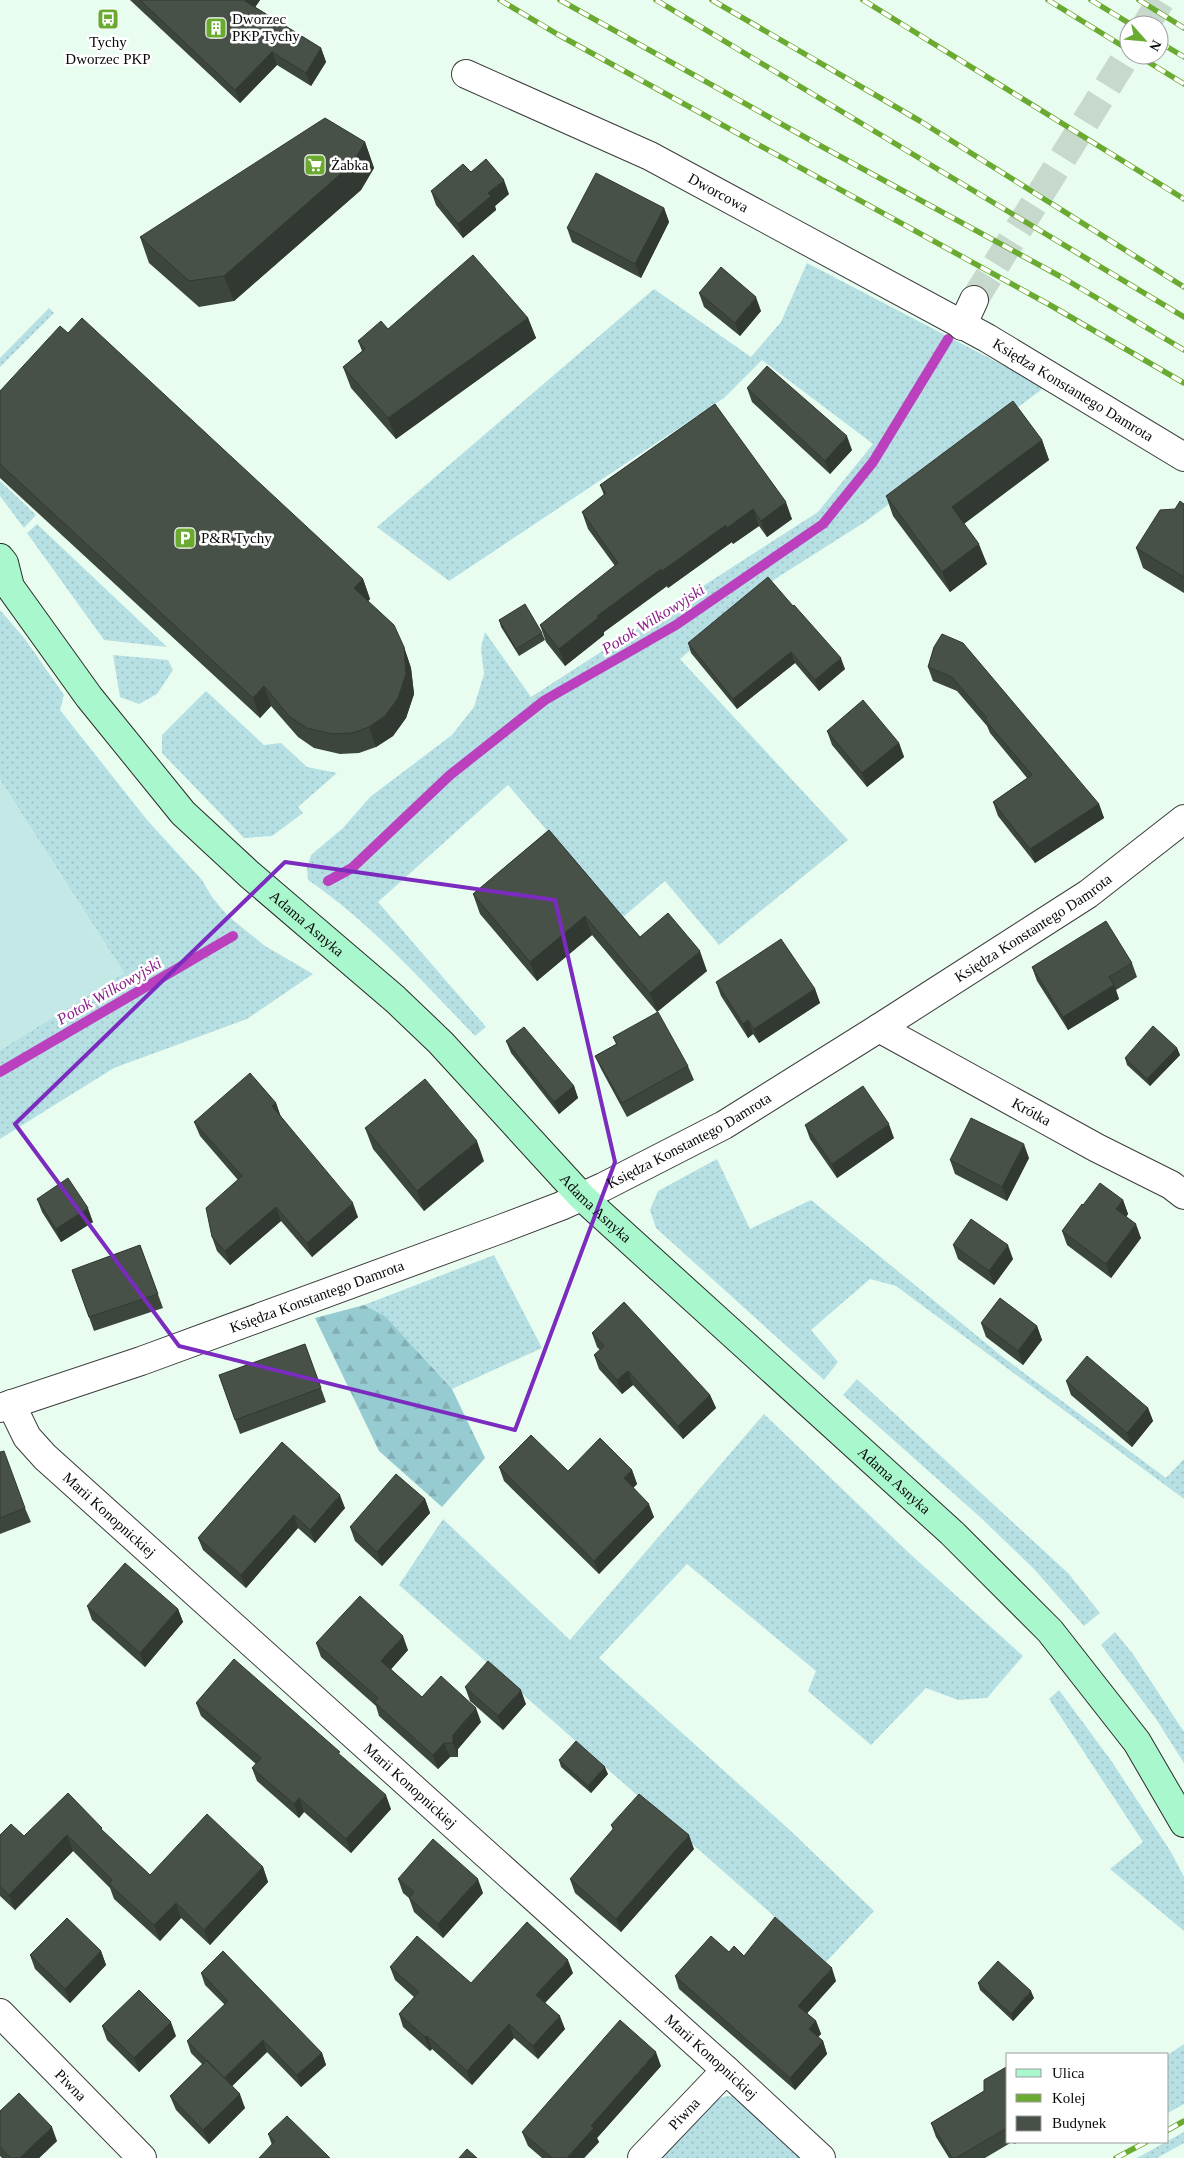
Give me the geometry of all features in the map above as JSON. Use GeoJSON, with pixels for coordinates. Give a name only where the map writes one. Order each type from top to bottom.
{"type":"FeatureCollection","features":[{"type":"Feature","properties":{"kind":"street","name":"Dworcowa"},"geometry":{"type":"LineString","coordinates":[[466,74],[650,156],[962,326]]}},
{"type":"Feature","properties":{"kind":"street"},"geometry":{"type":"LineString","coordinates":[[962,326],[974,300]]}},
{"type":"Feature","properties":{"kind":"street","name":"Księdza Konstantego Damrota"},"geometry":{"type":"LineString","coordinates":[[962,326],[986,338],[1184,457]]}},
{"type":"Feature","properties":{"kind":"street","name":"Adama Asnyka"},"geometry":{"type":"LineString","coordinates":[[0,558],[4,563],[5,585],[89,697],[182,813],[250,876],[395,999],[434,1036],[582,1197],[952,1533],[1050,1631],[1137,1742],[1184,1823]]}},
{"type":"Feature","properties":{"kind":"street","name":"Księdza Konstantego Damrota"},"geometry":{"type":"LineString","coordinates":[[6,1406],[141,1361],[507,1227],[582,1197],[724,1125],[879,1028],[1088,894],[1184,819]]}},
{"type":"Feature","properties":{"kind":"street","name":"Krótka"},"geometry":{"type":"LineString","coordinates":[[879,1028],[1096,1148],[1170,1185],[1184,1195]]}},
{"type":"Feature","properties":{"kind":"street","name":"Marii Konopnickiej"},"geometry":{"type":"LineString","coordinates":[[6,1406],[27,1437],[45,1457],[726,2070],[821,2158]]}},
{"type":"Feature","properties":{"kind":"street","name":"Piwna"},"geometry":{"type":"LineString","coordinates":[[0,2013],[142,2158]]}},
{"type":"Feature","properties":{"kind":"street","name":"Piwna"},"geometry":{"type":"LineString","coordinates":[[642,2158],[726,2070]]}},
{"type":"Feature","properties":{"kind":"highlighted area"},"geometry":{"type":"Polygon","coordinates":[[[285,862],[555,900],[615,1162],[515,1430],[179,1346],[15,1124],[285,862]]]}},
{"type":"Feature","properties":{"kind":"shaded area"},"geometry":{"type":"Polygon","coordinates":[[[807,263],[1045,387],[865,522],[775,579],[680,659],[848,840],[719,945],[665,881],[622,918],[508,785],[378,902],[486,1027],[475,1036],[375,934],[308,880],[307,868],[311,855],[343,828],[370,797],[452,735],[474,707],[484,674],[481,648],[485,632],[531,697],[818,512],[873,444],[762,360],[724,398],[449,581],[377,527],[654,289],[751,357],[781,322],[807,263]]]}},
{"type":"Feature","properties":{"kind":"shaded area"},"geometry":{"type":"Polygon","coordinates":[[[49,308],[54,313],[0,367],[0,358],[49,308]]]}},
{"type":"Feature","properties":{"kind":"shaded area"},"geometry":{"type":"Polygon","coordinates":[[[0,481],[36,515],[24,528],[0,496],[0,481]]]}},
{"type":"Feature","properties":{"kind":"shaded area"},"geometry":{"type":"Polygon","coordinates":[[[37,524],[167,647],[104,640],[27,533],[37,524]]]}},
{"type":"Feature","properties":{"kind":"shaded area"},"geometry":{"type":"Polygon","coordinates":[[[0,610],[25,639],[64,695],[60,710],[147,820],[202,880],[212,897],[228,916],[265,946],[313,974],[247,1019],[114,1068],[0,1139],[0,1050],[124,973],[0,780],[0,610]]]}},
{"type":"Feature","properties":{"kind":"shaded area"},"geometry":{"type":"Polygon","coordinates":[[[113,655],[168,660],[173,670],[157,694],[139,704],[120,697],[113,655]]]}},
{"type":"Feature","properties":{"kind":"shaded area"},"geometry":{"type":"Polygon","coordinates":[[[206,691],[264,745],[281,743],[307,767],[337,773],[298,807],[303,813],[272,836],[244,838],[162,753],[162,735],[206,691]]]}},
{"type":"Feature","properties":{"kind":"shaded area"},"geometry":{"type":"Polygon","coordinates":[[[0,780],[124,973],[0,1050],[0,780]]]}},
{"type":"Feature","properties":{"kind":"shaded area"},"geometry":{"type":"Polygon","coordinates":[[[717,1159],[750,1229],[811,1200],[1004,1358],[1166,1478],[1184,1459],[1184,1499],[896,1286],[870,1279],[811,1330],[838,1362],[824,1380],[656,1228],[650,1210],[658,1191],[717,1159]]]}},
{"type":"Feature","properties":{"kind":"shaded area"},"geometry":{"type":"Polygon","coordinates":[[[494,1255],[542,1348],[452,1389],[385,1316],[364,1305],[494,1255]]]}},
{"type":"Feature","properties":{"kind":"shaded area"},"geometry":{"type":"Polygon","coordinates":[[[857,1379],[1068,1573],[1100,1613],[1084,1626],[1034,1569],[980,1517],[843,1395],[857,1379]]]}},
{"type":"Feature","properties":{"kind":"shaded area"},"geometry":{"type":"Polygon","coordinates":[[[764,1414],[909,1553],[1023,1656],[987,1698],[958,1700],[926,1688],[871,1745],[808,1691],[816,1671],[687,1564],[599,1658],[793,1833],[874,1911],[826,1962],[399,1585],[443,1519],[570,1640],[764,1414]]]}},
{"type":"Feature","properties":{"kind":"shaded area"},"geometry":{"type":"Polygon","coordinates":[[[1115,1632],[1133,1654],[1184,1732],[1184,1763],[1156,1719],[1101,1645],[1115,1632]]]}},
{"type":"Feature","properties":{"kind":"shaded area"},"geometry":{"type":"Polygon","coordinates":[[[1059,1690],[1110,1759],[1171,1852],[1184,1877],[1184,1931],[1110,1869],[1143,1842],[1049,1699],[1059,1690]]]}},
{"type":"Feature","properties":{"kind":"shaded area"},"geometry":{"type":"Polygon","coordinates":[[[1184,2044],[1184,2104],[1169,2112],[1169,2054],[1184,2044]]]}},
{"type":"Feature","properties":{"kind":"shaded area"},"geometry":{"type":"Polygon","coordinates":[[[727,2096],[739,2097],[804,2158],[661,2158],[713,2100],[727,2096]]]}},
{"type":"Feature","properties":{"kind":"shaded area"},"geometry":{"type":"Polygon","coordinates":[[[1184,2132],[1184,2143],[1157,2158],[1137,2158],[1164,2143],[1169,2143],[1169,2140],[1184,2132]]]}},
{"type":"Feature","properties":{"kind":"green space"},"geometry":{"type":"Polygon","coordinates":[[[364,1305],[385,1316],[452,1389],[485,1458],[442,1507],[379,1451],[315,1318],[364,1305]]]}},
{"type":"Feature","properties":{"kind":"building","name":"Dworzec PKP Tychy"},"geometry":{"type":"Polygon","coordinates":[[[140,0],[246,0],[321,48],[306,73],[272,52],[235,90],[140,0]]]}},
{"type":"Feature","properties":{"kind":"building"},"geometry":{"type":"Polygon","coordinates":[[[325,118],[365,142],[352,164],[224,276],[189,281],[140,237],[325,118]]]}},
{"type":"Feature","properties":{"kind":"building"},"geometry":{"type":"Polygon","coordinates":[[[486,159],[504,180],[488,193],[491,196],[458,224],[431,191],[463,164],[471,172],[486,159]]]}},
{"type":"Feature","properties":{"kind":"building"},"geometry":{"type":"Polygon","coordinates":[[[596,173],[664,208],[635,264],[567,228],[596,173]]]}},
{"type":"Feature","properties":{"kind":"building"},"geometry":{"type":"Polygon","coordinates":[[[473,255],[528,318],[388,418],[343,367],[365,349],[358,341],[381,321],[388,329],[473,255]]]}},
{"type":"Feature","properties":{"kind":"building"},"geometry":{"type":"Polygon","coordinates":[[[721,267],[756,297],[735,323],[699,293],[721,267]]]}},
{"type":"Feature","properties":{"kind":"building","name":"P&R Tychy"},"geometry":{"type":"Polygon","coordinates":[[[82,318],[363,579],[354,588],[394,625],[404,647],[406,674],[398,698],[385,716],[369,727],[352,733],[332,734],[307,728],[290,717],[264,686],[253,698],[0,464],[0,391],[60,326],[68,333],[82,318]]]}},
{"type":"Feature","properties":{"kind":"building"},"geometry":{"type":"Polygon","coordinates":[[[767,366],[847,436],[825,461],[747,388],[767,366]]]}},
{"type":"Feature","properties":{"kind":"building"},"geometry":{"type":"Polygon","coordinates":[[[1013,401],[1042,440],[952,507],[979,544],[942,572],[886,496],[1013,401]]]}},
{"type":"Feature","properties":{"kind":"building"},"geometry":{"type":"Polygon","coordinates":[[[715,404],[786,502],[761,521],[753,509],[727,528],[726,525],[662,571],[661,569],[597,616],[598,618],[559,649],[540,625],[618,563],[582,512],[606,493],[600,485],[715,404]]]}},
{"type":"Feature","properties":{"kind":"building"},"geometry":{"type":"Polygon","coordinates":[[[1180,501],[1184,504],[1184,577],[1136,548],[1160,510],[1175,509],[1180,501]]]}},
{"type":"Feature","properties":{"kind":"building"},"geometry":{"type":"Polygon","coordinates":[[[768,577],[841,658],[815,680],[791,652],[733,699],[688,643],[768,577]]]}},
{"type":"Feature","properties":{"kind":"building"},"geometry":{"type":"Polygon","coordinates":[[[525,604],[542,633],[516,649],[499,620],[525,604]]]}},
{"type":"Feature","properties":{"kind":"building"},"geometry":{"type":"Polygon","coordinates":[[[942,634],[963,643],[1099,804],[1030,849],[993,802],[1032,775],[985,720],[987,718],[952,677],[928,667],[934,647],[942,634]]]}},
{"type":"Feature","properties":{"kind":"building"},"geometry":{"type":"Polygon","coordinates":[[[863,700],[899,743],[862,773],[827,731],[863,700]]]}},
{"type":"Feature","properties":{"kind":"building"},"geometry":{"type":"Polygon","coordinates":[[[549,830],[640,937],[668,913],[700,951],[650,993],[585,916],[530,962],[473,894],[549,830]]]}},
{"type":"Feature","properties":{"kind":"building"},"geometry":{"type":"Polygon","coordinates":[[[1106,921],[1132,963],[1109,977],[1114,985],[1063,1017],[1032,967],[1106,921]]]}},
{"type":"Feature","properties":{"kind":"building"},"geometry":{"type":"Polygon","coordinates":[[[781,939],[815,989],[754,1029],[748,1020],[743,1024],[716,982],[781,939]]]}},
{"type":"Feature","properties":{"kind":"building"},"geometry":{"type":"Polygon","coordinates":[[[658,1012],[688,1066],[622,1103],[595,1056],[617,1044],[613,1037],[658,1012]]]}},
{"type":"Feature","properties":{"kind":"building"},"geometry":{"type":"Polygon","coordinates":[[[1153,1026],[1177,1048],[1147,1079],[1125,1058],[1153,1026]]]}},
{"type":"Feature","properties":{"kind":"building"},"geometry":{"type":"Polygon","coordinates":[[[524,1027],[574,1086],[554,1102],[506,1041],[524,1027]]]}},
{"type":"Feature","properties":{"kind":"building"},"geometry":{"type":"Polygon","coordinates":[[[250,1073],[276,1103],[272,1106],[353,1203],[307,1243],[276,1207],[225,1251],[212,1237],[206,1208],[242,1176],[194,1122],[250,1073]]]}},
{"type":"Feature","properties":{"kind":"building"},"geometry":{"type":"Polygon","coordinates":[[[425,1079],[477,1141],[417,1191],[365,1128],[425,1079]]]}},
{"type":"Feature","properties":{"kind":"building"},"geometry":{"type":"Polygon","coordinates":[[[863,1086],[889,1124],[832,1164],[805,1125],[863,1086]]]}},
{"type":"Feature","properties":{"kind":"building"},"geometry":{"type":"Polygon","coordinates":[[[971,1118],[1024,1144],[1002,1187],[950,1160],[971,1118]]]}},
{"type":"Feature","properties":{"kind":"building"},"geometry":{"type":"Polygon","coordinates":[[[68,1178],[88,1208],[56,1229],[37,1199],[68,1178]]]}},
{"type":"Feature","properties":{"kind":"building"},"geometry":{"type":"Polygon","coordinates":[[[1100,1183],[1123,1200],[1116,1209],[1136,1224],[1106,1264],[1062,1231],[1100,1183]]]}},
{"type":"Feature","properties":{"kind":"building"},"geometry":{"type":"Polygon","coordinates":[[[971,1219],[1008,1245],[989,1271],[953,1245],[971,1219]]]}},
{"type":"Feature","properties":{"kind":"building"},"geometry":{"type":"Polygon","coordinates":[[[140,1245],[158,1294],[89,1317],[72,1270],[140,1245]]]}},
{"type":"Feature","properties":{"kind":"building"},"geometry":{"type":"Polygon","coordinates":[[[1000,1298],[1037,1326],[1018,1351],[981,1323],[1000,1298]]]}},
{"type":"Feature","properties":{"kind":"building"},"geometry":{"type":"Polygon","coordinates":[[[624,1302],[710,1395],[678,1426],[628,1371],[617,1380],[594,1355],[604,1346],[592,1333],[624,1302]]]}},
{"type":"Feature","properties":{"kind":"building"},"geometry":{"type":"Polygon","coordinates":[[[305,1344],[321,1388],[235,1420],[219,1375],[305,1344]]]}},
{"type":"Feature","properties":{"kind":"building"},"geometry":{"type":"Polygon","coordinates":[[[1087,1356],[1148,1408],[1127,1433],[1066,1381],[1087,1356]]]}},
{"type":"Feature","properties":{"kind":"building"},"geometry":{"type":"Polygon","coordinates":[[[531,1435],[568,1471],[600,1438],[632,1470],[624,1478],[649,1504],[594,1561],[499,1467],[531,1435]]]}},
{"type":"Feature","properties":{"kind":"building"},"geometry":{"type":"Polygon","coordinates":[[[282,1442],[340,1495],[310,1530],[294,1515],[241,1575],[198,1538],[282,1442]]]}},
{"type":"Feature","properties":{"kind":"building"},"geometry":{"type":"Polygon","coordinates":[[[4,1451],[25,1508],[0,1518],[0,1452],[4,1451]]]}},
{"type":"Feature","properties":{"kind":"building"},"geometry":{"type":"Polygon","coordinates":[[[396,1474],[425,1499],[377,1552],[350,1527],[396,1474]]]}},
{"type":"Feature","properties":{"kind":"building"},"geometry":{"type":"Polygon","coordinates":[[[125,1563],[178,1609],[140,1653],[87,1606],[125,1563]]]}},
{"type":"Feature","properties":{"kind":"building"},"geometry":{"type":"Polygon","coordinates":[[[360,1596],[403,1636],[381,1661],[422,1697],[441,1676],[476,1708],[453,1735],[453,1743],[444,1743],[433,1755],[374,1702],[378,1698],[316,1643],[360,1596]]]}},
{"type":"Feature","properties":{"kind":"building"},"geometry":{"type":"Polygon","coordinates":[[[234,1659],[386,1795],[346,1839],[299,1798],[294,1804],[252,1768],[261,1758],[196,1703],[234,1659]]]}},
{"type":"Feature","properties":{"kind":"building"},"geometry":{"type":"Polygon","coordinates":[[[488,1661],[521,1690],[498,1716],[465,1687],[488,1661]]]}},
{"type":"Feature","properties":{"kind":"building"},"geometry":{"type":"Polygon","coordinates":[[[576,1741],[605,1767],[588,1786],[559,1760],[576,1741]]]}},
{"type":"Feature","properties":{"kind":"building"},"geometry":{"type":"Polygon","coordinates":[[[68,1793],[101,1829],[150,1875],[207,1814],[263,1867],[204,1930],[176,1903],[154,1925],[109,1884],[112,1880],[67,1835],[9,1895],[0,1886],[0,1835],[11,1824],[24,1836],[68,1793]]]}},
{"type":"Feature","properties":{"kind":"building"},"geometry":{"type":"Polygon","coordinates":[[[639,1794],[689,1835],[616,1919],[570,1879],[614,1828],[611,1825],[639,1794]]]}},
{"type":"Feature","properties":{"kind":"building"},"geometry":{"type":"Polygon","coordinates":[[[433,1839],[478,1879],[438,1924],[409,1898],[414,1892],[398,1879],[433,1839]]]}},
{"type":"Feature","properties":{"kind":"building"},"geometry":{"type":"Polygon","coordinates":[[[775,1917],[832,1968],[798,2006],[816,2021],[809,2029],[823,2041],[790,2078],[675,1976],[711,1936],[729,1952],[734,1946],[744,1956],[775,1917]]]}},
{"type":"Feature","properties":{"kind":"building"},"geometry":{"type":"Polygon","coordinates":[[[67,1918],[101,1951],[65,1989],[30,1955],[67,1918]]]}},
{"type":"Feature","properties":{"kind":"building"},"geometry":{"type":"Polygon","coordinates":[[[527,1922],[568,1960],[536,1995],[560,2016],[533,2046],[509,2024],[467,2071],[399,2014],[419,1992],[390,1967],[417,1936],[471,1983],[527,1922]]]}},
{"type":"Feature","properties":{"kind":"building"},"geometry":{"type":"Polygon","coordinates":[[[223,1951],[322,2053],[297,2075],[263,2040],[224,2078],[187,2041],[228,2001],[201,1973],[223,1951]]]}},
{"type":"Feature","properties":{"kind":"building"},"geometry":{"type":"Polygon","coordinates":[[[998,1961],[1031,1991],[1011,2014],[978,1983],[998,1961]]]}},
{"type":"Feature","properties":{"kind":"building"},"geometry":{"type":"Polygon","coordinates":[[[139,1990],[171,2022],[134,2058],[102,2026],[139,1990]]]}},
{"type":"Feature","properties":{"kind":"building"},"geometry":{"type":"Polygon","coordinates":[[[620,2020],[656,2052],[591,2126],[594,2128],[567,2158],[552,2158],[522,2132],[620,2020]]]}},
{"type":"Feature","properties":{"kind":"building"},"geometry":{"type":"Polygon","coordinates":[[[207,2060],[240,2094],[203,2130],[170,2096],[207,2060]]]}},
{"type":"Feature","properties":{"kind":"building"},"geometry":{"type":"Polygon","coordinates":[[[1006,2067],[1006,2129],[956,2158],[952,2158],[931,2123],[984,2091],[984,2080],[1006,2067]]]}},
{"type":"Feature","properties":{"kind":"building"},"geometry":{"type":"Polygon","coordinates":[[[19,2093],[52,2127],[20,2158],[11,2158],[0,2147],[0,2111],[19,2093]]]}},
{"type":"Feature","properties":{"kind":"building"},"geometry":{"type":"Polygon","coordinates":[[[287,2116],[330,2158],[259,2158],[275,2141],[268,2134],[287,2116]]]}},
{"type":"Feature","properties":{"kind":"building"},"geometry":{"type":"Polygon","coordinates":[[[467,2149],[477,2158],[459,2158],[467,2149]]]}},
{"type":"Feature","properties":{"kind":"waterway","name":"Potok Wilkowyjski"},"geometry":{"type":"LineString","coordinates":[[328,881],[352,868],[450,775],[545,700],[676,625],[823,524],[873,462],[948,339]]}},
{"type":"Feature","properties":{"kind":"waterway","name":"Potok Wilkowyjski"},"geometry":{"type":"LineString","coordinates":[[0,1072],[233,936]]}},
{"type":"Feature","properties":{"kind":"tunnel"},"geometry":{"type":"LineString","coordinates":[[1152,15],[1161,0]]}},
{"type":"Feature","properties":{"kind":"tunnel"},"geometry":{"type":"LineString","coordinates":[[974,300],[1121,65]]}},
{"type":"Feature","properties":{"kind":"railway"},"geometry":{"type":"LineString","coordinates":[[500,0],[557,34],[1050,305],[1184,383]]}},
{"type":"Feature","properties":{"kind":"railway"},"geometry":{"type":"LineString","coordinates":[[560,0],[819,145],[1065,279],[1184,350]]}},
{"type":"Feature","properties":{"kind":"railway"},"geometry":{"type":"LineString","coordinates":[[656,0],[1184,317]]}},
{"type":"Feature","properties":{"kind":"railway"},"geometry":{"type":"LineString","coordinates":[[712,0],[920,121],[1184,287]]}},
{"type":"Feature","properties":{"kind":"railway"},"geometry":{"type":"LineString","coordinates":[[863,0],[1184,199]]}},
{"type":"Feature","properties":{"kind":"railway"},"geometry":{"type":"LineString","coordinates":[[1048,0],[1119,44]]}},
{"type":"Feature","properties":{"kind":"railway"},"geometry":{"type":"LineString","coordinates":[[1091,0],[1119,17]]}},
{"type":"Feature","properties":{"kind":"railway"},"geometry":{"type":"LineString","coordinates":[[1139,0],[1184,28]]}},
{"type":"Feature","properties":{"kind":"railway"},"geometry":{"type":"LineString","coordinates":[[1169,48],[1184,57]]}},
{"type":"Feature","properties":{"kind":"railway"},"geometry":{"type":"LineString","coordinates":[[1153,65],[1184,84]]}},
{"type":"Feature","properties":{"kind":"railway"},"geometry":{"type":"LineString","coordinates":[[1169,2129],[1184,2121]]}},
{"type":"Feature","properties":{"kind":"railway"},"geometry":{"type":"LineString","coordinates":[[1116,2158],[1144,2143]]}},
{"type":"Feature","properties":{"kind":"place","name":"Tychy Dworzec PKP"},"geometry":{"type":"Point","coordinates":[108,19]}},
{"type":"Feature","properties":{"kind":"place","name":"Dworzec PKP Tychy"},"geometry":{"type":"Point","coordinates":[216,28]}},
{"type":"Feature","properties":{"kind":"place","name":"Żabka"},"geometry":{"type":"Point","coordinates":[315,165]}},
{"type":"Feature","properties":{"kind":"place","name":"P&R Tychy"},"geometry":{"type":"Point","coordinates":[185,538]}}]}
